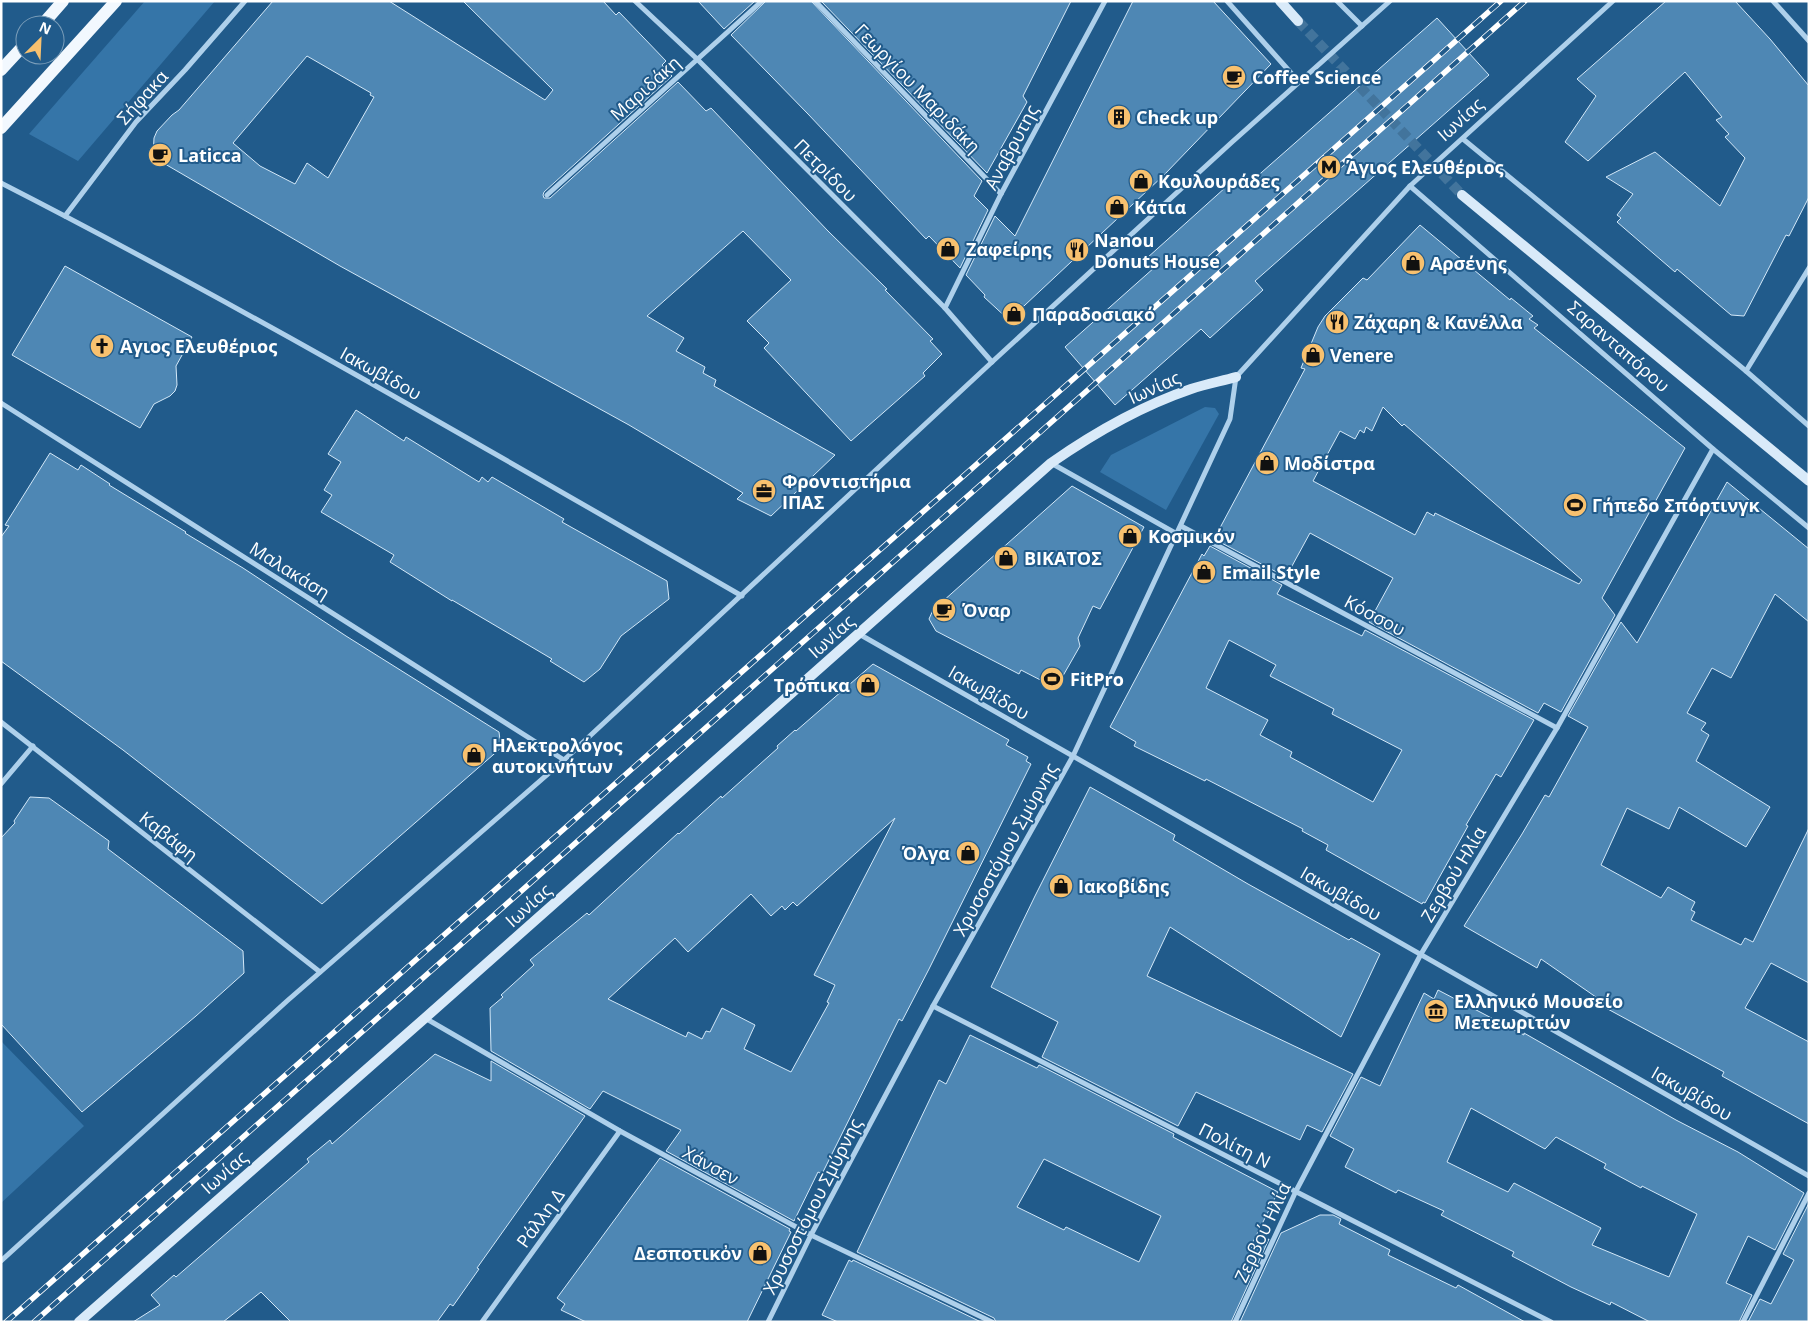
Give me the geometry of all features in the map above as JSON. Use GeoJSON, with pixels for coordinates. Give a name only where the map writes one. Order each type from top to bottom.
{"type":"FeatureCollection","features":[{"type":"Feature","properties":{"kind":"main road"},"geometry":{"type":"LineString","coordinates":[[51,15],[63,1]]}},
{"type":"Feature","properties":{"kind":"main road"},"geometry":{"type":"LineString","coordinates":[[1,128],[116,1]]}},
{"type":"Feature","properties":{"kind":"main road"},"geometry":{"type":"LineString","coordinates":[[1,70],[15,55]]}},
{"type":"Feature","properties":{"kind":"street","name":"Σήφακα"},"geometry":{"type":"LineString","coordinates":[[65,216],[136,122],[185,70],[245,1]]}},
{"type":"Feature","properties":{"kind":"street","name":"Πετρίδου"},"geometry":{"type":"LineString","coordinates":[[636,1],[697,59],[945,308],[992,362]]}},
{"type":"Feature","properties":{"kind":"street","name":"Μαριδάκη"},"geometry":{"type":"LineString","coordinates":[[547,195],[762,1]]}},
{"type":"Feature","properties":{"kind":"street","name":"Γεωργίου Μαριδάκη"},"geometry":{"type":"LineString","coordinates":[[815,1],[1001,194]]}},
{"type":"Feature","properties":{"kind":"street","name":"Αναβρυτης"},"geometry":{"type":"LineString","coordinates":[[945,308],[1001,194],[1105,1]]}},
{"type":"Feature","properties":{"kind":"street"},"geometry":{"type":"LineString","coordinates":[[1227,1],[1299,82]]}},
{"type":"Feature","properties":{"kind":"street"},"geometry":{"type":"LineString","coordinates":[[1280,1],[1298,21]]}},
{"type":"Feature","properties":{"kind":"street"},"geometry":{"type":"LineString","coordinates":[[1338,1],[1362,26]]}},
{"type":"Feature","properties":{"kind":"street"},"geometry":{"type":"LineString","coordinates":[[1,1261],[320,972],[564,760],[992,362],[1390,1]]}},
{"type":"Feature","properties":{"kind":"street","name":"Ιωνίας"},"geometry":{"type":"LineString","coordinates":[[79,1322],[1051,464],[1074,447],[1143,408],[1193,388],[1236,377],[1410,186],[1613,1]]}},
{"type":"Feature","properties":{"kind":"street"},"geometry":{"type":"LineString","coordinates":[[1773,1],[1809,40]]}},
{"type":"Feature","properties":{"kind":"street"},"geometry":{"type":"LineString","coordinates":[[1463,139],[1746,371],[1809,426]]}},
{"type":"Feature","properties":{"kind":"street","name":"Ιακωβίδου"},"geometry":{"type":"LineString","coordinates":[[1,183],[411,405],[742,596]]}},
{"type":"Feature","properties":{"kind":"street","name":"Σαρανταπόρου"},"geometry":{"type":"LineString","coordinates":[[1410,186],[1713,449],[1809,528]]}},
{"type":"Feature","properties":{"kind":"street","name":"Σαρανταπόρου"},"geometry":{"type":"LineString","coordinates":[[1462,195],[1809,481]]}},
{"type":"Feature","properties":{"kind":"street"},"geometry":{"type":"LineString","coordinates":[[1746,371],[1809,268]]}},
{"type":"Feature","properties":{"kind":"street","name":"Χρυσοστόμου Σμύρνης"},"geometry":{"type":"LineString","coordinates":[[768,1322],[811,1235],[933,1006],[1073,756],[1230,419],[1236,377]]}},
{"type":"Feature","properties":{"kind":"street","name":"Μαλακάση"},"geometry":{"type":"LineString","coordinates":[[1,403],[564,760]]}},
{"type":"Feature","properties":{"kind":"street","name":"Ζερβού Ηλία"},"geometry":{"type":"LineString","coordinates":[[1234,1322],[1296,1191],[1421,954],[1557,728],[1713,449]]}},
{"type":"Feature","properties":{"kind":"street"},"geometry":{"type":"LineString","coordinates":[[1051,464],[1177,534]]}},
{"type":"Feature","properties":{"kind":"street","name":"Κόσσου"},"geometry":{"type":"LineString","coordinates":[[1181,526],[1557,728]]}},
{"type":"Feature","properties":{"kind":"street","name":"Ιακωβίδου"},"geometry":{"type":"LineString","coordinates":[[859,634],[1809,1176]]}},
{"type":"Feature","properties":{"kind":"street","name":"Καβάφη"},"geometry":{"type":"LineString","coordinates":[[1,722],[320,972]]}},
{"type":"Feature","properties":{"kind":"street"},"geometry":{"type":"LineString","coordinates":[[1,784],[33,746]]}},
{"type":"Feature","properties":{"kind":"street","name":"Πολίτη Ν"},"geometry":{"type":"LineString","coordinates":[[933,1006],[1551,1322]]}},
{"type":"Feature","properties":{"kind":"street","name":"Χάνσεν"},"geometry":{"type":"LineString","coordinates":[[425,1018],[620,1131],[811,1235],[992,1322]]}},
{"type":"Feature","properties":{"kind":"street","name":"Ράλλη Δ"},"geometry":{"type":"LineString","coordinates":[[482,1322],[620,1131]]}},
{"type":"Feature","properties":{"kind":"street"},"geometry":{"type":"LineString","coordinates":[[1743,1322],[1809,1193]]}},
{"type":"Feature","properties":{"kind":"shaded area"},"geometry":{"type":"Polygon","coordinates":[[[145,1],[215,1],[78,161],[29,134],[145,1]]]}},
{"type":"Feature","properties":{"kind":"shaded area"},"geometry":{"type":"Polygon","coordinates":[[[1205,407],[1215,408],[1219,414],[1166,510],[1100,472],[1111,455],[1205,407]]]}},
{"type":"Feature","properties":{"kind":"shaded area"},"geometry":{"type":"Polygon","coordinates":[[[1,1041],[84,1126],[1,1203],[1,1041]]]}},
{"type":"Feature","properties":{"kind":"building"},"geometry":{"type":"Polygon","coordinates":[[[273,1],[389,1],[545,100],[553,90],[463,1],[603,1],[616,15],[619,12],[666,61],[662,65],[672,76],[544,192],[544,198],[550,198],[678,82],[706,111],[711,108],[828,231],[887,289],[885,290],[933,339],[930,341],[942,354],[923,373],[925,376],[851,441],[764,348],[769,343],[747,321],[791,280],[743,231],[647,316],[684,338],[676,351],[705,367],[703,373],[716,380],[714,386],[835,455],[771,516],[737,499],[743,493],[629,425],[340,266],[153,157],[154,138],[157,131],[179,110],[273,1]],[[307,56],[233,143],[260,166],[295,184],[307,163],[328,178],[374,97],[370,95],[371,93],[307,56]]]}},
{"type":"Feature","properties":{"kind":"building"},"geometry":{"type":"Polygon","coordinates":[[[698,1],[755,1],[724,29],[698,1]]]}},
{"type":"Feature","properties":{"kind":"building"},"geometry":{"type":"Polygon","coordinates":[[[766,1],[811,1],[982,181],[974,196],[988,210],[960,268],[929,236],[926,239],[731,35],[766,1]]]}},
{"type":"Feature","properties":{"kind":"building"},"geometry":{"type":"Polygon","coordinates":[[[821,1],[1071,1],[1023,96],[1027,102],[987,173],[821,1]]]}},
{"type":"Feature","properties":{"kind":"building"},"geometry":{"type":"Polygon","coordinates":[[[1133,1],[1213,1],[1271,64],[1164,175],[1009,320],[984,297],[985,295],[966,275],[995,216],[1015,236],[1133,1]]]}},
{"type":"Feature","properties":{"kind":"building"},"geometry":{"type":"Polygon","coordinates":[[[1666,1],[1735,1],[1809,86],[1809,197],[1789,236],[1786,235],[1744,316],[1731,315],[1677,269],[1675,272],[1617,222],[1621,218],[1617,215],[1633,194],[1606,177],[1655,152],[1720,206],[1745,158],[1725,137],[1729,134],[1716,120],[1722,117],[1685,72],[1588,161],[1565,142],[1596,96],[1577,79],[1666,1]]]}},
{"type":"Feature","properties":{"kind":"building"},"geometry":{"type":"Polygon","coordinates":[[[1437,18],[1489,75],[1255,281],[1263,290],[1210,338],[1201,329],[1115,405],[1065,347],[1155,267],[1147,258],[1236,178],[1245,187],[1437,18]]]}},
{"type":"Feature","properties":{"kind":"building"},"geometry":{"type":"Polygon","coordinates":[[[1420,225],[1510,300],[1511,298],[1533,316],[1529,319],[1538,325],[1534,328],[1685,448],[1602,598],[1615,615],[1561,712],[1544,703],[1538,713],[1369,622],[1393,578],[1310,533],[1286,577],[1214,539],[1305,369],[1301,368],[1318,327],[1325,316],[1363,278],[1367,280],[1420,225]],[[1383,407],[1372,431],[1366,427],[1364,433],[1360,430],[1355,439],[1340,431],[1313,481],[1415,535],[1427,512],[1434,516],[1435,513],[1579,584],[1582,580],[1404,424],[1402,426],[1383,407]]]}},
{"type":"Feature","properties":{"kind":"building","name":"Αγιος Ελευθέριος"},"geometry":{"type":"Polygon","coordinates":[[[65,266],[192,337],[176,366],[177,385],[175,391],[170,396],[154,404],[140,428],[12,355],[65,266]]]}},
{"type":"Feature","properties":{"kind":"building"},"geometry":{"type":"Polygon","coordinates":[[[356,410],[404,441],[406,437],[479,482],[482,477],[488,482],[492,477],[564,519],[562,522],[667,581],[669,599],[621,636],[600,669],[584,682],[550,661],[552,659],[452,601],[390,562],[394,555],[321,512],[332,495],[324,490],[341,462],[328,454],[356,410]]]}},
{"type":"Feature","properties":{"kind":"building"},"geometry":{"type":"Polygon","coordinates":[[[50,453],[78,470],[81,465],[109,485],[243,568],[346,636],[499,732],[501,748],[322,904],[123,750],[1,661],[1,537],[9,526],[5,525],[50,453]]]}},
{"type":"Feature","properties":{"kind":"building"},"geometry":{"type":"Polygon","coordinates":[[[1727,482],[1809,549],[1809,622],[1775,594],[1731,678],[1712,668],[1687,713],[1706,723],[1701,730],[1709,735],[1696,761],[1770,807],[1746,847],[1679,807],[1669,829],[1627,808],[1601,865],[1661,898],[1668,887],[1695,902],[1691,910],[1695,912],[1691,920],[1741,945],[1745,938],[1753,942],[1809,828],[1809,983],[1771,963],[1745,1008],[1809,1042],[1809,1124],[1722,1076],[1724,1072],[1604,1007],[1606,1004],[1541,959],[1537,968],[1464,926],[1545,795],[1549,797],[1588,727],[1568,716],[1621,622],[1637,643],[1727,482]]]}},
{"type":"Feature","properties":{"kind":"building"},"geometry":{"type":"Polygon","coordinates":[[[1072,486],[1144,527],[1100,609],[1093,606],[1078,638],[1080,646],[1056,688],[1021,670],[1019,674],[936,631],[929,619],[933,610],[1072,486]]]}},
{"type":"Feature","properties":{"kind":"building"},"geometry":{"type":"Polygon","coordinates":[[[1210,546],[1282,585],[1277,594],[1362,636],[1365,630],[1534,720],[1501,777],[1496,774],[1466,825],[1468,826],[1425,903],[1423,902],[1422,904],[1326,850],[1328,845],[1302,831],[1303,829],[1206,779],[1205,781],[1134,746],[1136,742],[1110,727],[1202,554],[1204,556],[1210,546]],[[1229,640],[1206,688],[1268,720],[1260,735],[1292,752],[1290,757],[1373,802],[1402,750],[1332,714],[1334,709],[1270,676],[1276,665],[1229,640]]]}},
{"type":"Feature","properties":{"kind":"building"},"geometry":{"type":"Polygon","coordinates":[[[873,664],[1009,740],[1006,745],[1028,757],[1026,761],[1031,764],[929,969],[902,1021],[899,1019],[822,1174],[818,1172],[794,1221],[666,1151],[681,1130],[603,1091],[590,1109],[491,1051],[490,1008],[503,997],[501,995],[534,965],[530,960],[587,913],[589,915],[678,833],[721,796],[722,798],[778,748],[777,746],[873,664]],[[895,818],[797,906],[793,902],[785,910],[782,906],[771,916],[751,894],[688,952],[675,938],[608,999],[686,1037],[688,1032],[702,1039],[706,1031],[710,1032],[722,1008],[755,1025],[744,1049],[791,1072],[829,1003],[827,1002],[835,985],[814,975],[895,818]]]}},
{"type":"Feature","properties":{"kind":"building"},"geometry":{"type":"Polygon","coordinates":[[[1090,787],[1175,835],[1173,840],[1248,884],[1349,940],[1351,938],[1380,954],[1341,1037],[1170,927],[1147,976],[1353,1074],[1322,1132],[1307,1125],[1300,1140],[1196,1092],[1178,1126],[1042,1057],[1058,1022],[991,987],[1090,787]]]}},
{"type":"Feature","properties":{"kind":"building"},"geometry":{"type":"Polygon","coordinates":[[[30,797],[49,798],[109,841],[108,849],[243,951],[244,973],[82,1112],[1,1024],[1,838],[15,823],[14,821],[30,797]]]}},
{"type":"Feature","properties":{"kind":"building"},"geometry":{"type":"Polygon","coordinates":[[[1438,990],[1524,1035],[1524,1033],[1676,1120],[1738,1152],[1804,1193],[1775,1250],[1748,1236],[1726,1283],[1752,1295],[1739,1322],[1650,1322],[1611,1302],[1610,1305],[1571,1287],[1512,1256],[1514,1252],[1441,1215],[1444,1211],[1398,1190],[1396,1193],[1345,1167],[1354,1149],[1330,1136],[1361,1077],[1380,1086],[1424,993],[1434,999],[1438,990]],[[1471,1108],[1447,1162],[1508,1192],[1514,1183],[1601,1228],[1592,1245],[1669,1277],[1697,1214],[1642,1186],[1641,1188],[1604,1168],[1606,1164],[1556,1137],[1545,1149],[1471,1108]]]}},
{"type":"Feature","properties":{"kind":"building"},"geometry":{"type":"Polygon","coordinates":[[[970,1035],[1037,1068],[1039,1065],[1174,1134],[1173,1137],[1278,1192],[1250,1248],[1269,1239],[1231,1322],[996,1322],[994,1318],[857,1252],[939,1080],[946,1084],[970,1035]],[[1044,1159],[1017,1207],[1064,1230],[1066,1227],[1139,1262],[1161,1216],[1044,1159]]]}},
{"type":"Feature","properties":{"kind":"building"},"geometry":{"type":"Polygon","coordinates":[[[435,1054],[491,1081],[491,1061],[585,1116],[477,1268],[479,1269],[453,1306],[450,1304],[437,1322],[291,1322],[261,1292],[223,1322],[133,1322],[160,1305],[151,1295],[174,1275],[176,1277],[309,1162],[307,1159],[330,1140],[332,1144],[435,1054]]]}},
{"type":"Feature","properties":{"kind":"building"},"geometry":{"type":"Polygon","coordinates":[[[660,1158],[790,1229],[789,1231],[791,1232],[747,1322],[586,1322],[561,1310],[565,1304],[557,1298],[660,1158]]]}},
{"type":"Feature","properties":{"kind":"building"},"geometry":{"type":"Polygon","coordinates":[[[1809,1203],[1809,1322],[1748,1322],[1760,1299],[1771,1304],[1794,1260],[1783,1254],[1809,1203]]]}},
{"type":"Feature","properties":{"kind":"building"},"geometry":{"type":"Polygon","coordinates":[[[1320,1215],[1333,1215],[1341,1219],[1339,1224],[1390,1250],[1388,1255],[1456,1288],[1458,1285],[1525,1322],[1240,1322],[1281,1233],[1320,1215]]]}},
{"type":"Feature","properties":{"kind":"building"},"geometry":{"type":"Polygon","coordinates":[[[849,1260],[852,1262],[853,1260],[981,1322],[838,1322],[822,1315],[849,1260]]]}},
{"type":"Feature","properties":{"kind":"tunnel"},"geometry":{"type":"LineString","coordinates":[[1298,21],[1462,195]]}},
{"type":"Feature","properties":{"kind":"railway"},"geometry":{"type":"LineString","coordinates":[[6,1322],[1501,1]]}},
{"type":"Feature","properties":{"kind":"railway"},"geometry":{"type":"LineString","coordinates":[[34,1322],[1525,1]]}},
{"type":"Feature","properties":{"kind":"place","name":"Coffee Science"},"geometry":{"type":"Point","coordinates":[1234,77]}},
{"type":"Feature","properties":{"kind":"place","name":"Check up"},"geometry":{"type":"Point","coordinates":[1119,117]}},
{"type":"Feature","properties":{"kind":"place","name":"Laticca"},"geometry":{"type":"Point","coordinates":[160,155]}},
{"type":"Feature","properties":{"kind":"place","name":"Άγιος Ελευθέριος"},"geometry":{"type":"Point","coordinates":[1329,167]}},
{"type":"Feature","properties":{"kind":"place","name":"Κουλουράδες"},"geometry":{"type":"Point","coordinates":[1141,181]}},
{"type":"Feature","properties":{"kind":"place","name":"Κάτια"},"geometry":{"type":"Point","coordinates":[1117,207]}},
{"type":"Feature","properties":{"kind":"place","name":"Ζαφείρης"},"geometry":{"type":"Point","coordinates":[948,249]}},
{"type":"Feature","properties":{"kind":"place","name":"Nanou Donuts House"},"geometry":{"type":"Point","coordinates":[1077,250]}},
{"type":"Feature","properties":{"kind":"place","name":"Αρσένης"},"geometry":{"type":"Point","coordinates":[1413,263]}},
{"type":"Feature","properties":{"kind":"place","name":"Παραδοσιακό"},"geometry":{"type":"Point","coordinates":[1014,314]}},
{"type":"Feature","properties":{"kind":"place","name":"Ζάχαρη & Κανέλλα"},"geometry":{"type":"Point","coordinates":[1337,322]}},
{"type":"Feature","properties":{"kind":"place","name":"Αγιος Ελευθέριος"},"geometry":{"type":"Point","coordinates":[102,346]}},
{"type":"Feature","properties":{"kind":"place","name":"Venere"},"geometry":{"type":"Point","coordinates":[1313,355]}},
{"type":"Feature","properties":{"kind":"place","name":"Μοδίστρα"},"geometry":{"type":"Point","coordinates":[1267,463]}},
{"type":"Feature","properties":{"kind":"place","name":"Φροντιστήρια ΙΠΑΣ"},"geometry":{"type":"Point","coordinates":[764,491]}},
{"type":"Feature","properties":{"kind":"place","name":"Γήπεδο Σπόρτινγκ"},"geometry":{"type":"Point","coordinates":[1575,505]}},
{"type":"Feature","properties":{"kind":"place","name":"Κοσμικόν"},"geometry":{"type":"Point","coordinates":[1130,536]}},
{"type":"Feature","properties":{"kind":"place","name":"ΒΙΚΑΤΟΣ"},"geometry":{"type":"Point","coordinates":[1006,558]}},
{"type":"Feature","properties":{"kind":"place","name":"Email Style"},"geometry":{"type":"Point","coordinates":[1204,572]}},
{"type":"Feature","properties":{"kind":"place","name":"Όναρ"},"geometry":{"type":"Point","coordinates":[944,610]}},
{"type":"Feature","properties":{"kind":"place","name":"FitPro"},"geometry":{"type":"Point","coordinates":[1052,679]}},
{"type":"Feature","properties":{"kind":"place","name":"Τρόπικα"},"geometry":{"type":"Point","coordinates":[868,685]}},
{"type":"Feature","properties":{"kind":"place","name":"Ηλεκτρολόγος αυτοκινήτων"},"geometry":{"type":"Point","coordinates":[474,755]}},
{"type":"Feature","properties":{"kind":"place","name":"Όλγα"},"geometry":{"type":"Point","coordinates":[968,853]}},
{"type":"Feature","properties":{"kind":"place","name":"Ιακοβίδης"},"geometry":{"type":"Point","coordinates":[1061,886]}},
{"type":"Feature","properties":{"kind":"place","name":"Ελληνικό Μουσείο Μετεωριτών"},"geometry":{"type":"Point","coordinates":[1436,1011]}},
{"type":"Feature","properties":{"kind":"place","name":"Δεσποτικὀν"},"geometry":{"type":"Point","coordinates":[760,1253]}}]}
